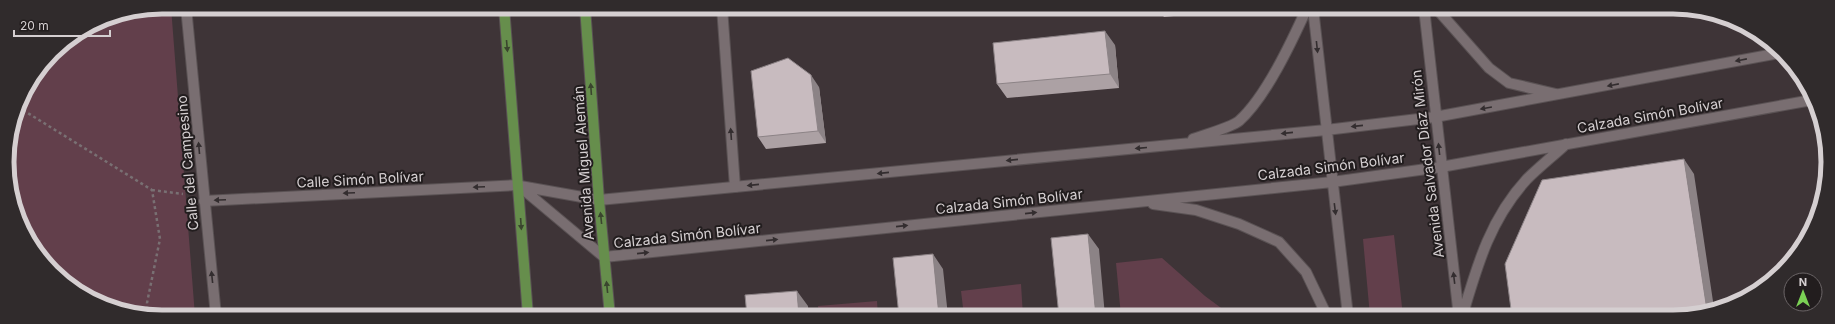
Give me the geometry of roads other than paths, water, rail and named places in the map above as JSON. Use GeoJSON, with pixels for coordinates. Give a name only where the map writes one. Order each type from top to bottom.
{"type":"FeatureCollection","features":[{"type":"Feature","properties":{"kind":"main road","name":"Calle del Campesino"},"geometry":{"type":"LineString","coordinates":[[187,14],[215,310]]}},
{"type":"Feature","properties":{"kind":"main road"},"geometry":{"type":"LineString","coordinates":[[505,14],[528,310]]}},
{"type":"Feature","properties":{"kind":"main road","name":"Avenida Miguel Alemán"},"geometry":{"type":"LineString","coordinates":[[586,14],[599,200],[609,310]]}},
{"type":"Feature","properties":{"kind":"main road"},"geometry":{"type":"LineString","coordinates":[[722,14],[735,187]]}},
{"type":"Feature","properties":{"kind":"main road"},"geometry":{"type":"LineString","coordinates":[[1180,144],[1238,122],[1258,98],[1290,46],[1304,14]]}},
{"type":"Feature","properties":{"kind":"main road"},"geometry":{"type":"LineString","coordinates":[[1314,14],[1347,310]]}},
{"type":"Feature","properties":{"kind":"main road","name":"Avenida Salvador Díaz Mirón"},"geometry":{"type":"LineString","coordinates":[[1425,14],[1435,117],[1458,310]]}},
{"type":"Feature","properties":{"kind":"main road"},"geometry":{"type":"LineString","coordinates":[[1441,14],[1489,68],[1509,83],[1560,95]]}},
{"type":"Feature","properties":{"kind":"main road"},"geometry":{"type":"LineString","coordinates":[[518,185],[599,200],[1326,130],[1435,117],[1775,54]]}},
{"type":"Feature","properties":{"kind":"main road","name":"Calzada Simón Bolívar"},"geometry":{"type":"LineString","coordinates":[[518,185],[604,257],[1332,182],[1441,167],[1808,101]]}},
{"type":"Feature","properties":{"kind":"main road"},"geometry":{"type":"LineString","coordinates":[[1464,310],[1479,259],[1492,229],[1514,195],[1528,178],[1566,144]]}},
{"type":"Feature","properties":{"kind":"main road","name":"Calle Simón Bolívar"},"geometry":{"type":"LineString","coordinates":[[204,201],[518,185]]}},
{"type":"Feature","properties":{"kind":"main road"},"geometry":{"type":"LineString","coordinates":[[1135,202],[1196,210],[1239,224],[1279,242],[1306,272],[1324,310]]}}]}
